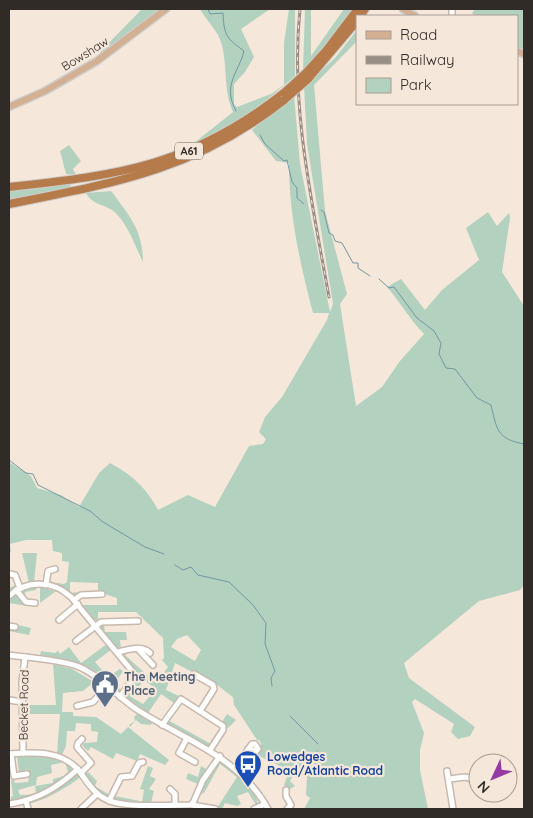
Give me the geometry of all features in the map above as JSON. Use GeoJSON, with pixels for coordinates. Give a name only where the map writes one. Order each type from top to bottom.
{"type":"FeatureCollection","features":[{"type":"Feature","properties":{"kind":"highway","name":"A61"},"geometry":{"type":"LineString","coordinates":[[307,76],[358,9]]}},
{"type":"Feature","properties":{"kind":"highway","name":"A61"},"geometry":{"type":"LineString","coordinates":[[9,204],[85,189],[145,174],[200,153],[243,130],[284,96],[307,76],[356,22]]}},
{"type":"Feature","properties":{"kind":"highway","name":"A61"},"geometry":{"type":"LineString","coordinates":[[9,187],[82,179],[154,164],[201,146],[242,124],[284,96]]}},
{"type":"Feature","properties":{"kind":"main road","name":"Bowshaw"},"geometry":{"type":"LineString","coordinates":[[9,108],[45,91],[97,60],[166,9]]}},
{"type":"Feature","properties":{"kind":"street"},"geometry":{"type":"LineString","coordinates":[[46,585],[48,571],[54,569]]}},
{"type":"Feature","properties":{"kind":"street"},"geometry":{"type":"LineString","coordinates":[[10,574],[15,575],[18,589],[26,602],[35,603]]}},
{"type":"Feature","properties":{"kind":"street"},"geometry":{"type":"LineString","coordinates":[[9,596],[18,589],[33,584],[46,585],[60,589],[76,602],[132,671],[130,683],[120,697]]}},
{"type":"Feature","properties":{"kind":"street"},"geometry":{"type":"LineString","coordinates":[[59,620],[81,595],[102,594]]}},
{"type":"Feature","properties":{"kind":"street"},"geometry":{"type":"LineString","coordinates":[[76,641],[96,625],[103,622],[138,621]]}},
{"type":"Feature","properties":{"kind":"street"},"geometry":{"type":"LineString","coordinates":[[9,626],[15,627]]}},
{"type":"Feature","properties":{"kind":"street"},"geometry":{"type":"LineString","coordinates":[[118,652],[138,648],[146,649],[150,654]]}},
{"type":"Feature","properties":{"kind":"street"},"geometry":{"type":"LineString","coordinates":[[138,648],[153,665]]}},
{"type":"Feature","properties":{"kind":"street"},"geometry":{"type":"LineString","coordinates":[[9,655],[77,666],[162,724],[210,750],[236,768],[266,807],[254,809]]}},
{"type":"Feature","properties":{"kind":"street","name":"Becket Road"},"geometry":{"type":"LineString","coordinates":[[23,753],[22,702],[25,657]]}},
{"type":"Feature","properties":{"kind":"street"},"geometry":{"type":"LineString","coordinates":[[194,674],[213,685],[214,689],[200,711]]}},
{"type":"Feature","properties":{"kind":"street"},"geometry":{"type":"LineString","coordinates":[[77,706],[93,702],[106,687]]}},
{"type":"Feature","properties":{"kind":"street"},"geometry":{"type":"LineString","coordinates":[[162,724],[179,699],[224,728],[210,750]]}},
{"type":"Feature","properties":{"kind":"street"},"geometry":{"type":"LineString","coordinates":[[9,700],[22,702]]}},
{"type":"Feature","properties":{"kind":"street"},"geometry":{"type":"LineString","coordinates":[[188,738],[178,753],[195,762]]}},
{"type":"Feature","properties":{"kind":"street"},"geometry":{"type":"LineString","coordinates":[[9,804],[26,801],[53,790],[91,763],[77,747],[82,739]]}},
{"type":"Feature","properties":{"kind":"street"},"geometry":{"type":"LineString","coordinates":[[236,768],[248,748]]}},
{"type":"Feature","properties":{"kind":"street"},"geometry":{"type":"LineString","coordinates":[[27,774],[14,776],[10,754],[23,753],[58,756],[80,771],[97,794],[110,801],[139,806],[166,807],[192,805],[214,809]]}},
{"type":"Feature","properties":{"kind":"street"},"geometry":{"type":"LineString","coordinates":[[192,805],[203,780],[220,756]]}},
{"type":"Feature","properties":{"kind":"street"},"geometry":{"type":"LineString","coordinates":[[110,801],[121,777],[132,776],[140,762],[143,762]]}},
{"type":"Feature","properties":{"kind":"street"},"geometry":{"type":"LineString","coordinates":[[448,772],[453,809]]}},
{"type":"Feature","properties":{"kind":"street"},"geometry":{"type":"LineString","coordinates":[[449,779],[468,778]]}},
{"type":"Feature","properties":{"kind":"street"},"geometry":{"type":"LineString","coordinates":[[170,790],[175,794],[175,805]]}},
{"type":"Feature","properties":{"kind":"street"},"geometry":{"type":"LineString","coordinates":[[286,790],[286,796],[291,805],[287,809]]}},
{"type":"Feature","properties":{"kind":"street"},"geometry":{"type":"LineString","coordinates":[[81,809],[97,794]]}},
{"type":"Feature","properties":{"kind":"street"},"geometry":{"type":"LineString","coordinates":[[26,801],[28,809]]}},
{"type":"Feature","properties":{"kind":"green space"},"geometry":{"type":"Polygon","coordinates":[[[142,9],[160,9],[100,56],[100,52],[142,9]]]}},
{"type":"Feature","properties":{"kind":"green space"},"geometry":{"type":"Polygon","coordinates":[[[200,9],[270,9],[241,29],[254,57],[245,72],[234,84],[234,104],[237,107],[271,94],[284,85],[284,43],[289,9],[295,9],[295,76],[259,106],[235,123],[194,143],[233,112],[228,95],[221,42],[200,9]]]}},
{"type":"Feature","properties":{"kind":"green space"},"geometry":{"type":"Polygon","coordinates":[[[305,9],[311,9],[311,56],[344,9],[354,9],[326,47],[303,70],[305,9]]]}},
{"type":"Feature","properties":{"kind":"green space"},"geometry":{"type":"Polygon","coordinates":[[[475,9],[524,9],[524,51],[518,49],[518,15],[474,15],[472,13],[475,9]]]}},
{"type":"Feature","properties":{"kind":"green space"},"geometry":{"type":"Polygon","coordinates":[[[356,31],[356,42],[314,85],[325,211],[347,294],[340,304],[356,406],[382,387],[400,361],[424,334],[387,287],[401,279],[425,310],[442,290],[479,260],[466,228],[488,212],[497,226],[509,213],[510,218],[502,272],[524,306],[524,585],[520,590],[479,601],[404,663],[409,678],[475,727],[470,736],[458,739],[451,732],[454,724],[415,699],[412,702],[424,733],[420,750],[420,770],[428,809],[304,809],[310,798],[306,795],[307,777],[296,770],[290,781],[295,786],[290,789],[284,785],[288,774],[277,769],[278,765],[257,755],[261,744],[259,740],[257,740],[234,705],[233,697],[217,685],[175,663],[166,690],[179,696],[174,703],[161,694],[148,713],[126,697],[128,691],[131,694],[130,696],[143,704],[156,689],[144,680],[137,689],[132,686],[135,673],[123,653],[125,652],[126,656],[156,683],[168,667],[162,660],[164,658],[163,638],[136,612],[98,612],[98,620],[95,620],[82,605],[117,605],[117,598],[98,592],[98,583],[70,582],[70,593],[79,592],[74,596],[57,585],[57,583],[64,584],[67,582],[69,562],[62,561],[62,553],[53,551],[52,540],[26,540],[10,544],[11,552],[9,553],[9,462],[31,476],[37,488],[61,495],[79,507],[99,473],[110,463],[138,482],[158,510],[188,495],[215,507],[249,446],[263,444],[266,439],[259,432],[265,417],[282,397],[327,320],[329,313],[313,313],[296,239],[289,182],[289,163],[276,161],[252,130],[294,95],[300,164],[330,312],[333,304],[307,144],[304,86],[335,58],[356,31]],[[187,635],[177,639],[171,647],[195,661],[201,650],[187,635]]]}},
{"type":"Feature","properties":{"kind":"green space"},"geometry":{"type":"Polygon","coordinates":[[[69,145],[81,161],[73,169],[76,175],[66,174],[60,151],[69,145]]]}},
{"type":"Feature","properties":{"kind":"green space"},"geometry":{"type":"Polygon","coordinates":[[[70,183],[71,189],[9,201],[9,190],[70,183]]]}},
{"type":"Feature","properties":{"kind":"green space"},"geometry":{"type":"Polygon","coordinates":[[[111,191],[134,223],[141,241],[143,262],[134,241],[122,221],[112,210],[94,202],[86,193],[111,191]]]}},
{"type":"Feature","properties":{"kind":"green space"},"geometry":{"type":"Polygon","coordinates":[[[22,553],[37,553],[34,582],[29,583],[22,553]]]}},
{"type":"Feature","properties":{"kind":"green space"},"geometry":{"type":"Polygon","coordinates":[[[16,585],[36,587],[36,590],[25,592],[27,606],[9,603],[9,588],[16,585]]]}},
{"type":"Feature","properties":{"kind":"green space"},"geometry":{"type":"Polygon","coordinates":[[[40,587],[56,591],[40,603],[40,587]]]}},
{"type":"Feature","properties":{"kind":"green space"},"geometry":{"type":"Polygon","coordinates":[[[14,624],[31,628],[29,635],[9,631],[9,627],[14,624]]]}},
{"type":"Feature","properties":{"kind":"green space"},"geometry":{"type":"Polygon","coordinates":[[[101,624],[104,625],[105,632],[126,632],[127,640],[120,640],[121,648],[117,648],[100,627],[101,624]]]}},
{"type":"Feature","properties":{"kind":"green space"},"geometry":{"type":"Polygon","coordinates":[[[107,644],[112,649],[95,662],[108,677],[120,669],[123,671],[115,683],[121,691],[118,691],[82,666],[40,655],[41,651],[55,653],[58,651],[60,654],[69,647],[81,663],[107,644]]]}},
{"type":"Feature","properties":{"kind":"green space"},"geometry":{"type":"Polygon","coordinates":[[[53,664],[72,669],[94,682],[83,691],[63,693],[62,712],[73,712],[73,716],[96,717],[121,734],[128,727],[169,760],[165,765],[140,754],[137,761],[116,753],[113,759],[91,747],[88,751],[82,745],[84,743],[97,742],[98,732],[91,731],[91,724],[76,723],[75,731],[67,731],[66,746],[62,755],[57,753],[60,714],[24,714],[24,697],[28,697],[28,705],[56,705],[53,664]]]}},
{"type":"Feature","properties":{"kind":"green space"},"geometry":{"type":"Polygon","coordinates":[[[137,714],[152,723],[151,725],[141,724],[136,720],[130,727],[129,725],[135,721],[134,717],[137,714]]]}},
{"type":"Feature","properties":{"kind":"green space"},"geometry":{"type":"Polygon","coordinates":[[[227,714],[236,720],[227,729],[222,722],[227,714]]]}},
{"type":"Feature","properties":{"kind":"green space"},"geometry":{"type":"Polygon","coordinates":[[[168,720],[211,744],[210,747],[167,725],[168,720]]]}},
{"type":"Feature","properties":{"kind":"green space"},"geometry":{"type":"Polygon","coordinates":[[[17,756],[44,756],[64,762],[51,765],[52,773],[37,777],[36,785],[18,790],[20,795],[36,794],[35,786],[53,783],[53,779],[64,776],[68,772],[65,763],[81,777],[65,788],[39,801],[10,806],[11,797],[13,796],[11,780],[14,780],[15,783],[28,782],[30,773],[26,769],[24,772],[19,773],[17,756]]]}},
{"type":"Feature","properties":{"kind":"green space"},"geometry":{"type":"Polygon","coordinates":[[[220,761],[248,785],[256,797],[258,803],[256,805],[248,792],[237,796],[241,804],[237,806],[225,803],[222,809],[217,808],[237,777],[220,764],[204,793],[198,795],[204,781],[220,761]]]}},
{"type":"Feature","properties":{"kind":"green space"},"geometry":{"type":"Polygon","coordinates":[[[148,766],[153,768],[150,776],[156,779],[149,789],[154,791],[151,803],[142,802],[144,790],[140,789],[148,766]]]}},
{"type":"Feature","properties":{"kind":"green space"},"geometry":{"type":"Polygon","coordinates":[[[201,766],[206,769],[198,784],[186,779],[188,773],[198,777],[201,766]]]}},
{"type":"Feature","properties":{"kind":"green space"},"geometry":{"type":"Polygon","coordinates":[[[88,772],[97,781],[95,786],[110,795],[140,801],[114,800],[108,797],[101,793],[84,775],[88,772]]]}},
{"type":"Feature","properties":{"kind":"waterway"},"geometry":{"type":"LineString","coordinates":[[208,9],[210,14],[223,13],[227,35],[233,43],[244,51],[232,80],[230,94],[236,111]]}},
{"type":"Feature","properties":{"kind":"waterway"},"geometry":{"type":"LineString","coordinates":[[260,135],[265,144],[284,161],[287,160],[292,182],[297,188],[297,198],[304,204]]}},
{"type":"Feature","properties":{"kind":"waterway"},"geometry":{"type":"LineString","coordinates":[[321,210],[324,212],[329,233],[333,235],[335,241],[342,243],[353,263],[358,263],[358,268],[370,276]]}},
{"type":"Feature","properties":{"kind":"waterway"},"geometry":{"type":"LineString","coordinates":[[379,279],[389,288],[394,287],[417,318],[434,331],[441,343],[439,354],[446,368],[455,369],[477,398],[491,405],[497,427],[503,436],[524,444]]}},
{"type":"Feature","properties":{"kind":"waterway"},"geometry":{"type":"LineString","coordinates":[[9,460],[26,473],[33,474],[38,485],[90,511],[103,522],[145,547],[164,554]]}},
{"type":"Feature","properties":{"kind":"waterway"},"geometry":{"type":"LineString","coordinates":[[175,565],[183,570],[191,567],[198,575],[229,582],[253,605],[266,623],[265,644],[275,671],[271,678],[272,686]]}},
{"type":"Feature","properties":{"kind":"waterway"},"geometry":{"type":"LineString","coordinates":[[290,716],[318,744]]}},
{"type":"Feature","properties":{"kind":"waterway"},"geometry":{"type":"LineString","coordinates":[[317,751],[317,771]]}},
{"type":"Feature","properties":{"kind":"railway"},"geometry":{"type":"LineString","coordinates":[[300,9],[298,45],[300,118],[304,154],[329,297]]}},
{"type":"Feature","properties":{"kind":"place","name":"The Meeting Place"},"geometry":{"type":"Point","coordinates":[105,708]}},
{"type":"Feature","properties":{"kind":"place","name":"Lowedges Road/Atlantic Road"},"geometry":{"type":"Point","coordinates":[248,788]}}]}
